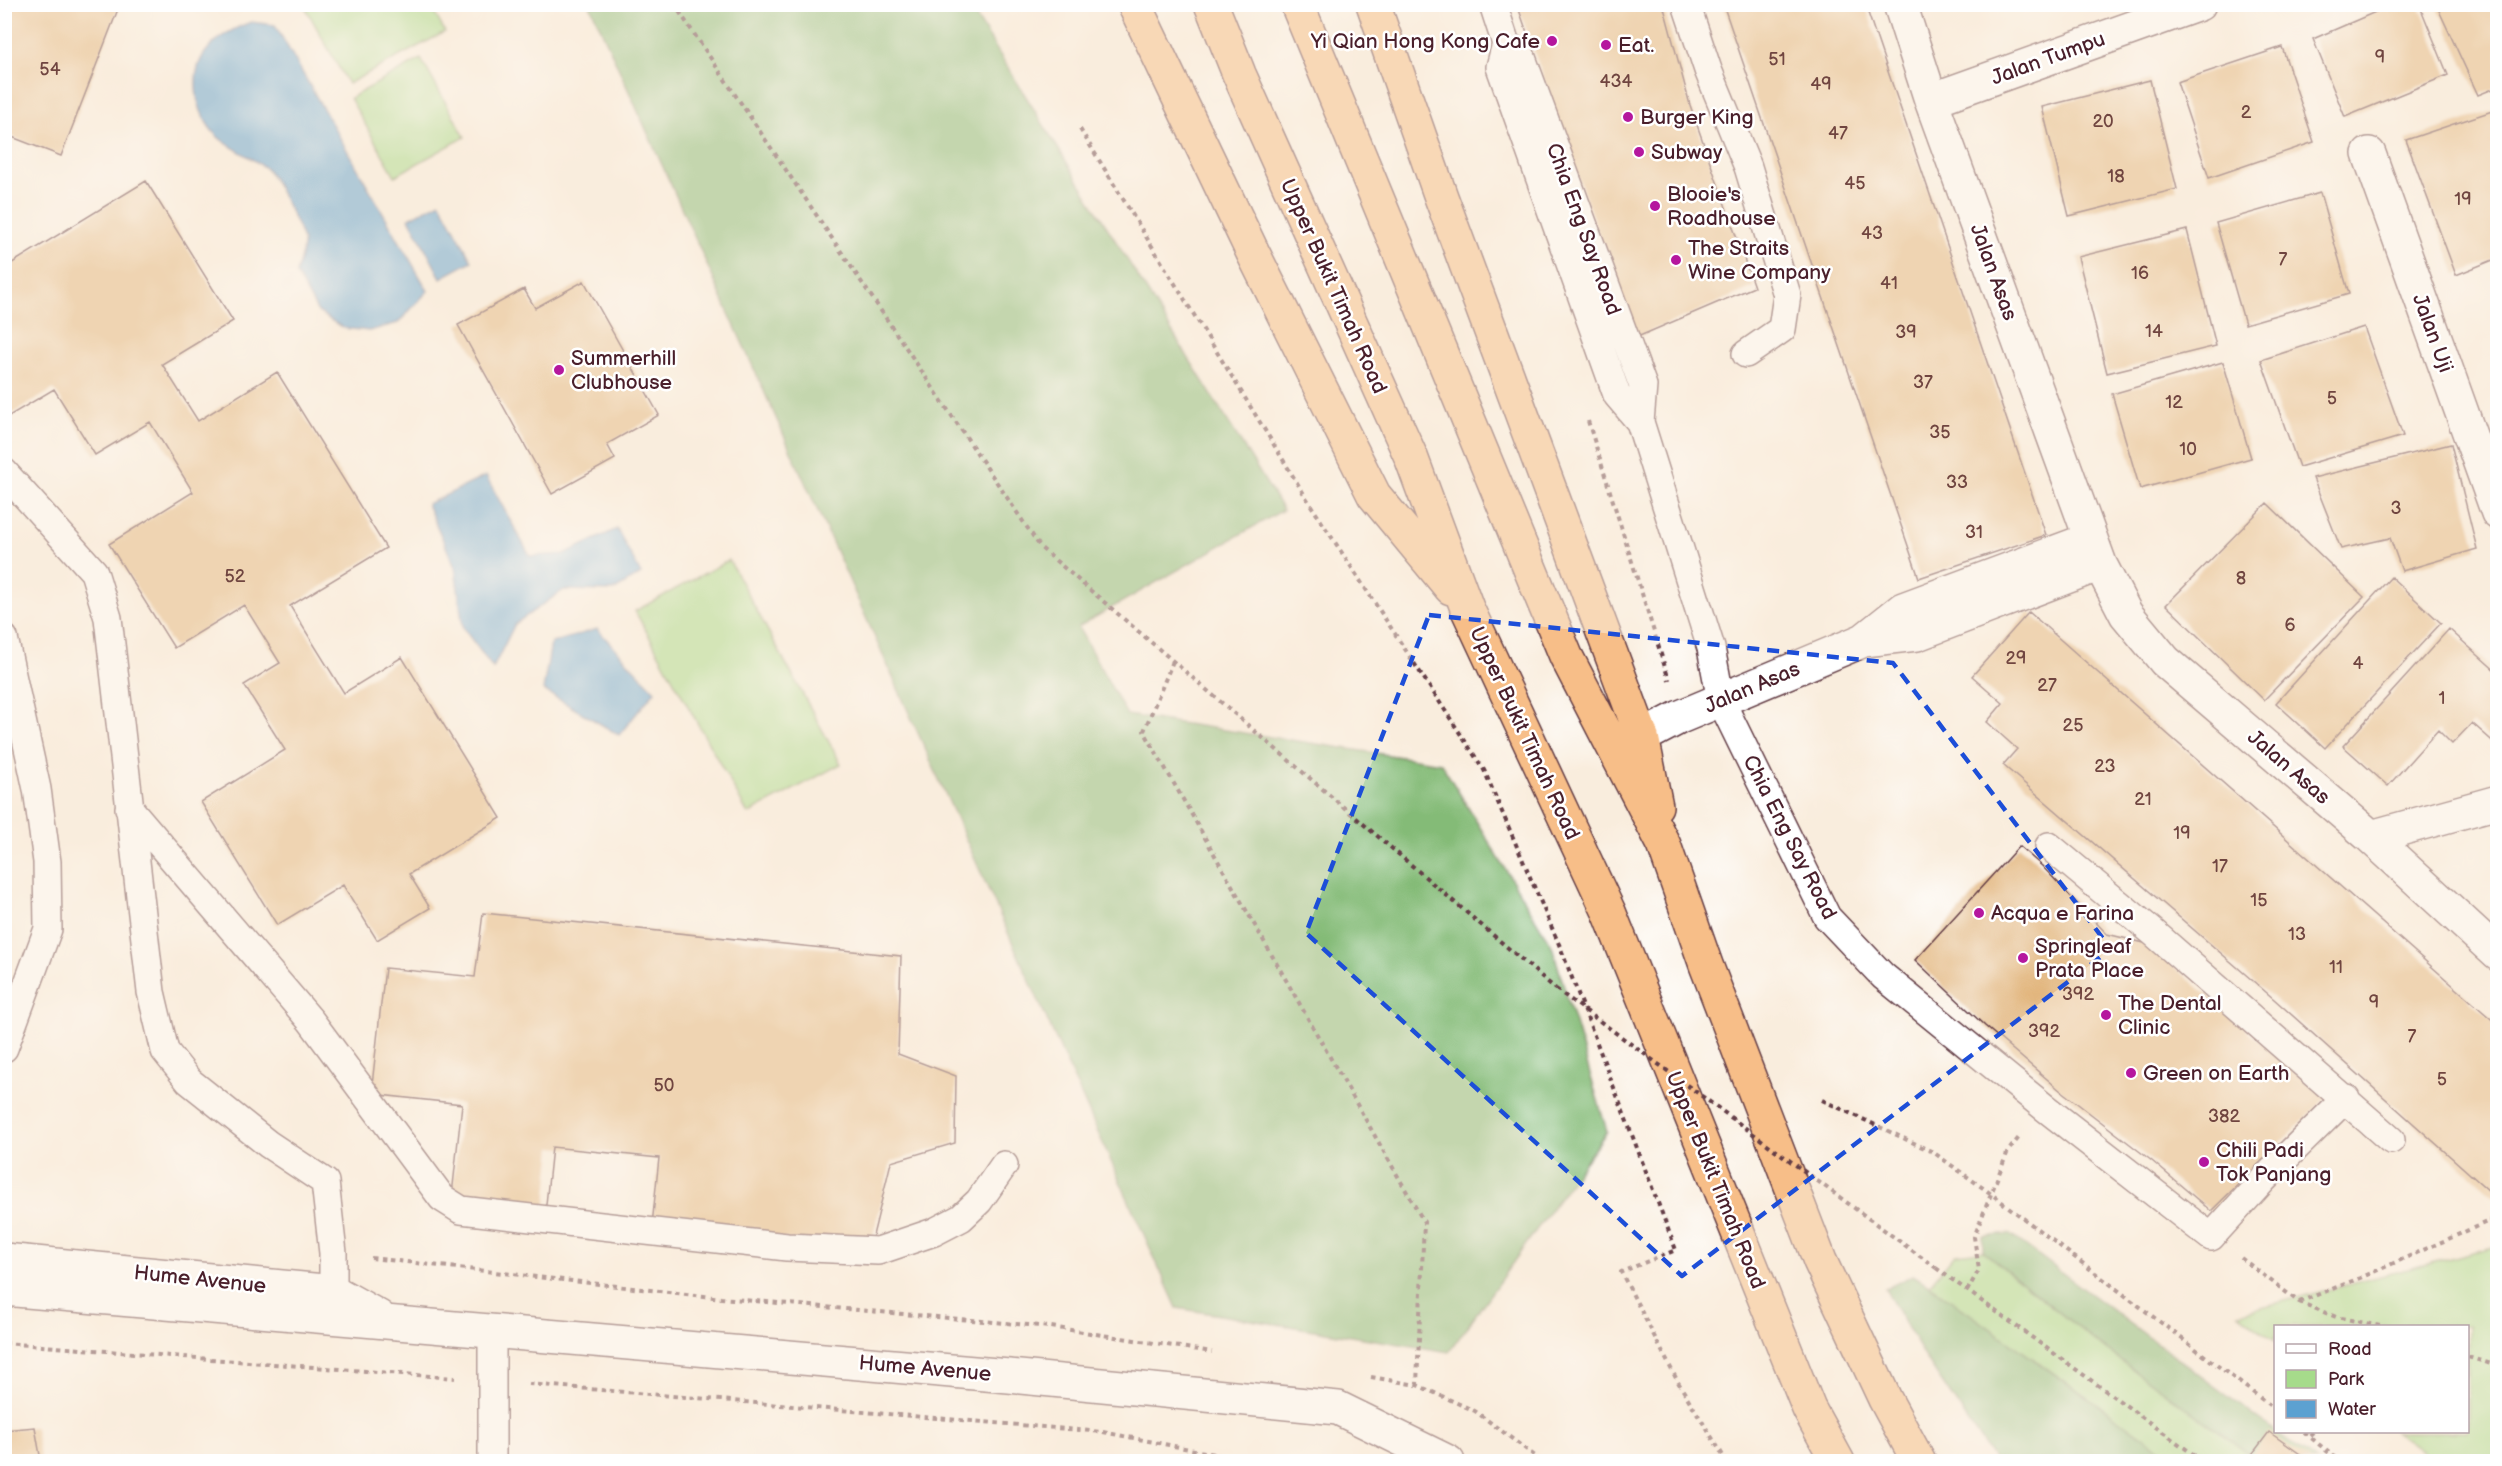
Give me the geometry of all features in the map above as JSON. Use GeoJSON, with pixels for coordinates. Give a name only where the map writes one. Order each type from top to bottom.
{"type":"FeatureCollection","features":[{"type":"Feature","properties":{"kind":"highway"},"geometry":{"type":"LineString","coordinates":[[1134,4],[1253,253],[1374,495],[1467,608]]}},
{"type":"Feature","properties":{"kind":"highway","name":"Upper Bukit Timah Road"},"geometry":{"type":"LineString","coordinates":[[1211,4],[1239,74],[1411,457],[1467,608],[1609,912],[1809,1409],[1839,1461]]}},
{"type":"Feature","properties":{"kind":"highway"},"geometry":{"type":"LineString","coordinates":[[1298,4],[1566,656],[1664,845]]}},
{"type":"Feature","properties":{"kind":"highway"},"geometry":{"type":"LineString","coordinates":[[1373,4],[1441,197],[1642,737],[1664,845],[1706,966],[1820,1261],[1885,1399],[1919,1461]]}},
{"type":"Feature","properties":{"kind":"street","name":"Jalan Asas"},"geometry":{"type":"LineString","coordinates":[[1900,4],[1931,100],[2096,551],[2126,614],[2165,661],[2371,837],[2498,954]]}},
{"type":"Feature","properties":{"kind":"street","name":"Jalan Tumpu"},"geometry":{"type":"LineString","coordinates":[[1931,100],[2199,4]]}},
{"type":"Feature","properties":{"kind":"street","name":"Jalan Uji"},"geometry":{"type":"LineString","coordinates":[[2369,154],[2498,513]]}},
{"type":"Feature","properties":{"kind":"street","name":"Jalan Asas"},"geometry":{"type":"LineString","coordinates":[[1642,737],[1680,717],[1864,640],[1903,609],[2096,551]]}},
{"type":"Feature","properties":{"kind":"street"},"geometry":{"type":"LineString","coordinates":[[2371,837],[2498,802]]}},
{"type":"Feature","properties":{"kind":"street","name":"Hume Avenue"},"geometry":{"type":"LineString","coordinates":[[4,1260],[333,1305],[388,1322],[1009,1376],[1338,1408],[1448,1461]]}},
{"type":"Feature","properties":{"kind":"street","name":"Hume Avenue"},"geometry":{"type":"LineString","coordinates":[[4,1289],[333,1305]]}},
{"type":"Feature","properties":{"kind":"lane","name":"Chia Eng Say Road"},"geometry":{"type":"LineString","coordinates":[[1493,4],[1506,44],[1500,67],[1617,395],[1640,422],[1711,648],[1721,701],[1827,917],[1883,975],[2044,1107],[2211,1237],[2264,1179],[2346,1098]]}},
{"type":"Feature","properties":{"kind":"lane"},"geometry":{"type":"LineString","coordinates":[[1686,4],[1708,70],[1748,167],[1787,295],[1782,329],[1746,354]]}},
{"type":"Feature","properties":{"kind":"lane"},"geometry":{"type":"LineString","coordinates":[[4,472],[94,572],[108,618],[151,992],[165,1051],[189,1081],[268,1144],[325,1182],[333,1253],[333,1305]]}},
{"type":"Feature","properties":{"kind":"lane"},"geometry":{"type":"LineString","coordinates":[[4,638],[37,789],[47,862],[48,929],[4,1048]]}},
{"type":"Feature","properties":{"kind":"lane"},"geometry":{"type":"LineString","coordinates":[[129,808],[311,1021],[442,1198],[461,1210],[787,1247],[878,1251],[934,1232],[961,1218],[979,1201],[1004,1165]]}},
{"type":"Feature","properties":{"kind":"lane"},"geometry":{"type":"LineString","coordinates":[[2049,846],[2346,1098],[2391,1140]]}},
{"type":"Feature","properties":{"kind":"lane"},"geometry":{"type":"LineString","coordinates":[[492,1330],[492,1461]]}},
{"type":"Feature","properties":{"kind":"path"},"geometry":{"type":"LineString","coordinates":[[674,4],[1041,548],[1556,989],[1967,1291],[2204,1461]]}},
{"type":"Feature","properties":{"kind":"path"},"geometry":{"type":"LineString","coordinates":[[1080,129],[1312,507],[1484,770],[1562,949],[1676,1250],[1621,1272],[1678,1382],[1727,1461]]}},
{"type":"Feature","properties":{"kind":"path"},"geometry":{"type":"LineString","coordinates":[[1173,661],[1144,731],[1424,1222],[1417,1384]]}},
{"type":"Feature","properties":{"kind":"path"},"geometry":{"type":"LineString","coordinates":[[1822,1100],[1933,1152],[2274,1408]]}},
{"type":"Feature","properties":{"kind":"path"},"geometry":{"type":"LineString","coordinates":[[1967,1291],[1979,1270],[1974,1238],[1990,1193],[2008,1151],[2044,1107]]}},
{"type":"Feature","properties":{"kind":"path"},"geometry":{"type":"LineString","coordinates":[[2299,1302],[2370,1274],[2498,1217]]}},
{"type":"Feature","properties":{"kind":"path"},"geometry":{"type":"LineString","coordinates":[[333,1253],[721,1298],[1051,1327],[1216,1353]]}},
{"type":"Feature","properties":{"kind":"path"},"geometry":{"type":"LineString","coordinates":[[2246,1262],[2299,1302],[2336,1317],[2375,1325]]}},
{"type":"Feature","properties":{"kind":"path"},"geometry":{"type":"LineString","coordinates":[[4,1343],[1103,1432],[1256,1461]]}},
{"type":"Feature","properties":{"kind":"path"},"geometry":{"type":"LineString","coordinates":[[2469,1358],[2498,1366]]}},
{"type":"Feature","properties":{"kind":"path"},"geometry":{"type":"LineString","coordinates":[[1370,1377],[1417,1384],[1475,1411],[1543,1461]]}},
{"type":"Feature","properties":{"kind":"path"},"geometry":{"type":"LineString","coordinates":[[2305,1433],[2340,1461]]}},
{"type":"Feature","properties":{"kind":"highlighted area"},"geometry":{"type":"Polygon","coordinates":[[[1429,615],[1893,663],[2111,949],[1682,1276],[1306,933],[1429,615]]]}},
{"type":"Feature","properties":{"kind":"green space"},"geometry":{"type":"Polygon","coordinates":[[[304,5],[430,5],[445,32],[348,84],[304,5]]]}},
{"type":"Feature","properties":{"kind":"green space"},"geometry":{"type":"Polygon","coordinates":[[[590,5],[969,5],[1283,510],[1078,627],[1127,715],[1441,763],[1552,946],[1607,1131],[1449,1352],[1177,1308],[590,5]]]}},
{"type":"Feature","properties":{"kind":"green space"},"geometry":{"type":"Polygon","coordinates":[[[421,59],[465,137],[395,176],[350,98],[421,59]]]}},
{"type":"Feature","properties":{"kind":"green space"},"geometry":{"type":"Polygon","coordinates":[[[729,560],[841,764],[748,814],[635,611],[729,560]]]}},
{"type":"Feature","properties":{"kind":"green space"},"geometry":{"type":"Polygon","coordinates":[[[2010,1234],[2274,1431],[2274,1433],[2277,1433],[2317,1461],[2259,1461],[2101,1346],[1983,1251],[1983,1237],[2010,1234]]]}},
{"type":"Feature","properties":{"kind":"green space"},"geometry":{"type":"Polygon","coordinates":[[[2497,1246],[2497,1461],[2435,1461],[2396,1433],[2469,1433],[2469,1325],[2274,1325],[2274,1340],[2238,1313],[2497,1246]]]}},
{"type":"Feature","properties":{"kind":"green space"},"geometry":{"type":"Polygon","coordinates":[[[1983,1251],[2101,1346],[2259,1461],[2177,1461],[1929,1285],[1955,1254],[1983,1251]]]}},
{"type":"Feature","properties":{"kind":"green space"},"geometry":{"type":"Polygon","coordinates":[[[1913,1275],[2177,1461],[1995,1461],[1927,1360],[1885,1289],[1913,1275]]]}},
{"type":"Feature","properties":{"kind":"water"},"geometry":{"type":"Polygon","coordinates":[[[251,22],[275,25],[428,291],[398,323],[369,331],[343,328],[318,312],[296,274],[303,250],[302,236],[269,172],[217,136],[203,117],[196,93],[198,68],[202,58],[213,43],[234,29],[251,22]]]}},
{"type":"Feature","properties":{"kind":"water"},"geometry":{"type":"Polygon","coordinates":[[[440,202],[472,261],[441,278],[409,218],[440,202]]]}},
{"type":"Feature","properties":{"kind":"water"},"geometry":{"type":"Polygon","coordinates":[[[486,476],[530,556],[564,554],[617,529],[641,574],[613,591],[564,590],[515,624],[493,668],[463,628],[455,567],[427,504],[486,476]]]}},
{"type":"Feature","properties":{"kind":"water"},"geometry":{"type":"Polygon","coordinates":[[[597,629],[655,691],[619,735],[543,690],[551,643],[597,629]]]}},
{"type":"Feature","properties":{"kind":"building"},"geometry":{"type":"Polygon","coordinates":[[[4,4],[120,4],[61,156],[4,134],[4,4]]]}},
{"type":"Feature","properties":{"kind":"building"},"geometry":{"type":"Polygon","coordinates":[[[1517,4],[1663,4],[1690,105],[1754,287],[1635,338],[1517,4]]]}},
{"type":"Feature","properties":{"kind":"building"},"geometry":{"type":"Polygon","coordinates":[[[1723,4],[1865,4],[2046,535],[1919,578],[1723,4]]]}},
{"type":"Feature","properties":{"kind":"building"},"geometry":{"type":"Polygon","coordinates":[[[2394,4],[2419,4],[2448,75],[2345,117],[2313,39],[2394,4]]]}},
{"type":"Feature","properties":{"kind":"building"},"geometry":{"type":"Polygon","coordinates":[[[2436,4],[2498,4],[2498,87],[2478,95],[2436,4]]]}},
{"type":"Feature","properties":{"kind":"building"},"geometry":{"type":"Polygon","coordinates":[[[2282,47],[2314,142],[2209,178],[2177,82],[2282,47]]]}},
{"type":"Feature","properties":{"kind":"building"},"geometry":{"type":"Polygon","coordinates":[[[2150,80],[2177,189],[2069,216],[2042,107],[2150,80]]]}},
{"type":"Feature","properties":{"kind":"building"},"geometry":{"type":"Polygon","coordinates":[[[2498,109],[2498,258],[2456,275],[2406,140],[2498,109]]]}},
{"type":"Feature","properties":{"kind":"building"},"geometry":{"type":"Polygon","coordinates":[[[146,181],[233,321],[162,364],[198,421],[277,372],[386,548],[290,606],[344,693],[402,657],[501,818],[409,874],[430,908],[377,940],[343,885],[277,925],[201,802],[285,750],[244,685],[280,663],[244,605],[174,648],[109,544],[193,492],[150,422],[95,455],[54,389],[4,419],[4,268],[146,181]]]}},
{"type":"Feature","properties":{"kind":"building"},"geometry":{"type":"Polygon","coordinates":[[[2320,193],[2349,294],[2245,324],[2216,223],[2320,193]]]}},
{"type":"Feature","properties":{"kind":"building"},"geometry":{"type":"Polygon","coordinates":[[[2187,230],[2216,346],[2107,373],[2078,257],[2187,230]]]}},
{"type":"Feature","properties":{"kind":"building","name":"Summerhill Clubhouse"},"geometry":{"type":"Polygon","coordinates":[[[584,281],[659,415],[607,444],[615,459],[552,494],[458,325],[524,289],[535,308],[584,281]]]}},
{"type":"Feature","properties":{"kind":"building"},"geometry":{"type":"Polygon","coordinates":[[[2364,327],[2403,436],[2299,467],[2261,360],[2364,327]]]}},
{"type":"Feature","properties":{"kind":"building"},"geometry":{"type":"Polygon","coordinates":[[[2223,362],[2251,458],[2140,489],[2112,394],[2223,362]]]}},
{"type":"Feature","properties":{"kind":"building"},"geometry":{"type":"Polygon","coordinates":[[[2451,444],[2477,549],[2402,571],[2390,538],[2341,549],[2313,478],[2451,444]]]}},
{"type":"Feature","properties":{"kind":"building"},"geometry":{"type":"Polygon","coordinates":[[[2267,503],[2364,597],[2264,700],[2166,605],[2267,503]]]}},
{"type":"Feature","properties":{"kind":"building"},"geometry":{"type":"Polygon","coordinates":[[[2391,577],[2441,623],[2325,748],[2276,703],[2391,577]]]}},
{"type":"Feature","properties":{"kind":"building"},"geometry":{"type":"Polygon","coordinates":[[[2029,612],[2498,1025],[2498,1199],[2274,999],[2003,765],[2017,749],[1987,722],[2003,703],[1972,676],[2029,612]]]}},
{"type":"Feature","properties":{"kind":"building"},"geometry":{"type":"Polygon","coordinates":[[[2449,629],[2498,673],[2498,746],[2472,723],[2452,744],[2438,730],[2388,786],[2343,746],[2449,629]]]}},
{"type":"Feature","properties":{"kind":"building"},"geometry":{"type":"Polygon","coordinates":[[[2019,846],[2042,866],[2107,934],[2148,944],[2326,1098],[2211,1211],[2152,1161],[2061,1091],[1985,1026],[1915,960],[2019,846]]]}},
{"type":"Feature","properties":{"kind":"building"},"geometry":{"type":"Polygon","coordinates":[[[483,913],[901,956],[898,1054],[956,1076],[955,1143],[891,1162],[870,1248],[652,1225],[659,1158],[552,1147],[545,1214],[451,1204],[462,1104],[371,1094],[385,968],[475,977],[483,913]]]}},
{"type":"Feature","properties":{"kind":"building"},"geometry":{"type":"Polygon","coordinates":[[[35,1427],[41,1461],[4,1461],[4,1430],[35,1427]]]}},
{"type":"Feature","properties":{"kind":"building"},"geometry":{"type":"Polygon","coordinates":[[[2269,1432],[2310,1461],[2247,1461],[2269,1432]]]}},
{"type":"Feature","properties":{"kind":"place","name":"Yi Qian Hong Kong Cafe"},"geometry":{"type":"Point","coordinates":[1552,41]}},
{"type":"Feature","properties":{"kind":"place","name":"Eat."},"geometry":{"type":"Point","coordinates":[1606,45]}},
{"type":"Feature","properties":{"kind":"place","name":"Burger King"},"geometry":{"type":"Point","coordinates":[1628,117]}},
{"type":"Feature","properties":{"kind":"place","name":"Subway"},"geometry":{"type":"Point","coordinates":[1639,152]}},
{"type":"Feature","properties":{"kind":"place","name":"Blooie's Roadhouse"},"geometry":{"type":"Point","coordinates":[1655,206]}},
{"type":"Feature","properties":{"kind":"place","name":"The Straits Wine Company"},"geometry":{"type":"Point","coordinates":[1676,260]}},
{"type":"Feature","properties":{"kind":"place","name":"Summerhill Clubhouse"},"geometry":{"type":"Point","coordinates":[559,370]}},
{"type":"Feature","properties":{"kind":"place","name":"Acqua e Farina"},"geometry":{"type":"Point","coordinates":[1979,913]}},
{"type":"Feature","properties":{"kind":"place","name":"Springleaf Prata Place"},"geometry":{"type":"Point","coordinates":[2023,958]}},
{"type":"Feature","properties":{"kind":"place","name":"The Dental Clinic"},"geometry":{"type":"Point","coordinates":[2106,1015]}},
{"type":"Feature","properties":{"kind":"place","name":"Green on Earth"},"geometry":{"type":"Point","coordinates":[2131,1073]}},
{"type":"Feature","properties":{"kind":"place","name":"Chili Padi Tok Panjang"},"geometry":{"type":"Point","coordinates":[2204,1162]}}]}
